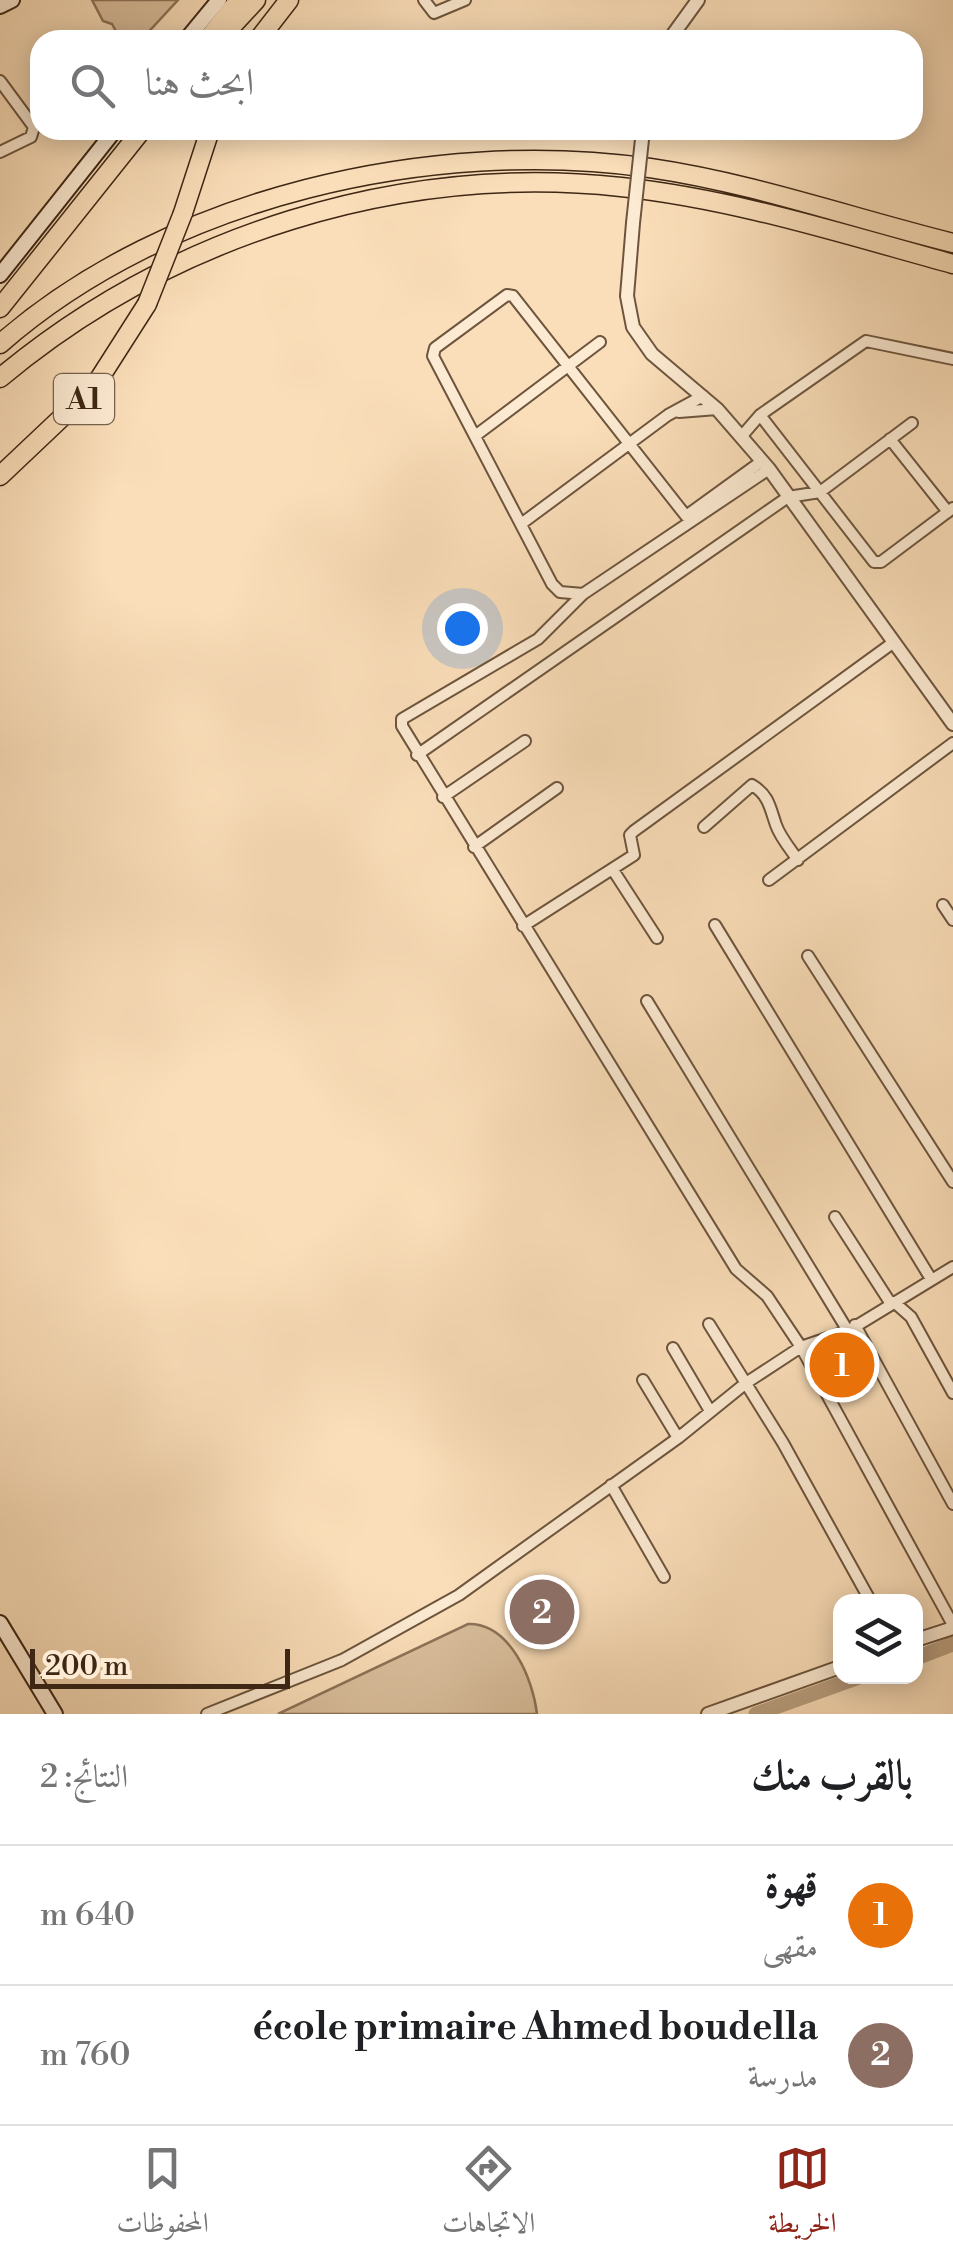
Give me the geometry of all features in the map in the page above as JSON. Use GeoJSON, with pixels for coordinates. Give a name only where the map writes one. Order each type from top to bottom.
{"type":"FeatureCollection","features":[{"type":"Feature","properties":{"kind":"highway"},"geometry":{"type":"LineString","coordinates":[[214,30],[239,0]]}},
{"type":"Feature","properties":{"kind":"highway"},"geometry":{"type":"LineString","coordinates":[[228,30],[256,0]]}},
{"type":"Feature","properties":{"kind":"highway"},"geometry":{"type":"LineString","coordinates":[[266,30],[288,0]]}},
{"type":"Feature","properties":{"kind":"highway"},"geometry":{"type":"LineString","coordinates":[[0,308],[134,140]]}},
{"type":"Feature","properties":{"kind":"highway","name":"A1"},"geometry":{"type":"LineString","coordinates":[[0,476],[94,387],[147,304],[184,212],[207,140]]}},
{"type":"Feature","properties":{"kind":"highway"},"geometry":{"type":"LineString","coordinates":[[0,344],[71,293],[201,226],[305,188],[452,162],[546,159],[654,169],[756,190],[953,243]]}},
{"type":"Feature","properties":{"kind":"highway"},"geometry":{"type":"LineString","coordinates":[[0,378],[91,311],[194,256],[309,214],[417,191],[522,183],[622,187],[766,213],[953,264]]}},
{"type":"Feature","properties":{"kind":"main road"},"geometry":{"type":"LineString","coordinates":[[0,6],[11,0]]}},
{"type":"Feature","properties":{"kind":"main road"},"geometry":{"type":"LineString","coordinates":[[194,30],[219,0]]}},
{"type":"Feature","properties":{"kind":"main road"},"geometry":{"type":"LineString","coordinates":[[0,275],[107,140]]}},
{"type":"Feature","properties":{"kind":"main road"},"geometry":{"type":"LineString","coordinates":[[0,1623],[55,1714]]}},
{"type":"Feature","properties":{"kind":"street"},"geometry":{"type":"LineString","coordinates":[[424,0],[439,13],[465,0]]}},
{"type":"Feature","properties":{"kind":"street"},"geometry":{"type":"LineString","coordinates":[[676,30],[698,0]]}},
{"type":"Feature","properties":{"kind":"street"},"geometry":{"type":"LineString","coordinates":[[0,81],[30,116]]}},
{"type":"Feature","properties":{"kind":"street"},"geometry":{"type":"LineString","coordinates":[[0,152],[30,137]]}},
{"type":"Feature","properties":{"kind":"street"},"geometry":{"type":"LineString","coordinates":[[642,140],[626,296],[633,327],[652,354],[717,409],[765,465],[953,724]]}},
{"type":"Feature","properties":{"kind":"street"},"geometry":{"type":"LineString","coordinates":[[583,594],[560,592],[552,584],[432,356],[435,348],[510,295],[686,516],[765,465]]}},
{"type":"Feature","properties":{"kind":"street"},"geometry":{"type":"LineString","coordinates":[[741,437],[760,415],[866,341],[953,359]]}},
{"type":"Feature","properties":{"kind":"street"},"geometry":{"type":"LineString","coordinates":[[475,436],[600,342]]}},
{"type":"Feature","properties":{"kind":"street"},"geometry":{"type":"LineString","coordinates":[[521,524],[673,413],[703,396]]}},
{"type":"Feature","properties":{"kind":"street"},"geometry":{"type":"LineString","coordinates":[[673,413],[717,409]]}},
{"type":"Feature","properties":{"kind":"street"},"geometry":{"type":"LineString","coordinates":[[760,415],[877,563],[950,510],[890,439]]}},
{"type":"Feature","properties":{"kind":"street"},"geometry":{"type":"LineString","coordinates":[[417,755],[788,498],[820,492],[912,423]]}},
{"type":"Feature","properties":{"kind":"street"},"geometry":{"type":"LineString","coordinates":[[765,465],[583,594],[538,639],[402,719],[417,755],[736,1269],[767,1296],[801,1347],[953,1626],[923,1637]]}},
{"type":"Feature","properties":{"kind":"street"},"geometry":{"type":"LineString","coordinates":[[523,926],[613,870],[636,852],[630,840],[634,830],[894,642]]}},
{"type":"Feature","properties":{"kind":"street"},"geometry":{"type":"LineString","coordinates":[[443,796],[525,741]]}},
{"type":"Feature","properties":{"kind":"street"},"geometry":{"type":"LineString","coordinates":[[769,880],[953,743]]}},
{"type":"Feature","properties":{"kind":"street"},"geometry":{"type":"LineString","coordinates":[[704,827],[752,785],[769,802],[775,824],[798,860]]}},
{"type":"Feature","properties":{"kind":"street"},"geometry":{"type":"LineString","coordinates":[[474,847],[558,788]]}},
{"type":"Feature","properties":{"kind":"street"},"geometry":{"type":"LineString","coordinates":[[613,870],[657,938]]}},
{"type":"Feature","properties":{"kind":"street"},"geometry":{"type":"LineString","coordinates":[[943,906],[953,920]]}},
{"type":"Feature","properties":{"kind":"street"},"geometry":{"type":"LineString","coordinates":[[715,926],[931,1280]]}},
{"type":"Feature","properties":{"kind":"street"},"geometry":{"type":"LineString","coordinates":[[808,956],[953,1182]]}},
{"type":"Feature","properties":{"kind":"street"},"geometry":{"type":"LineString","coordinates":[[647,1001],[851,1328],[953,1504]]}},
{"type":"Feature","properties":{"kind":"street"},"geometry":{"type":"LineString","coordinates":[[835,1217],[892,1303],[911,1317],[953,1393]]}},
{"type":"Feature","properties":{"kind":"street"},"geometry":{"type":"LineString","coordinates":[[208,1714],[294,1682],[388,1637],[459,1594],[678,1438],[746,1383],[801,1347],[851,1328],[953,1266]]}},
{"type":"Feature","properties":{"kind":"street"},"geometry":{"type":"LineString","coordinates":[[710,1324],[866,1594]]}},
{"type":"Feature","properties":{"kind":"street"},"geometry":{"type":"LineString","coordinates":[[672,1348],[710,1411]]}},
{"type":"Feature","properties":{"kind":"street"},"geometry":{"type":"LineString","coordinates":[[643,1380],[678,1438]]}},
{"type":"Feature","properties":{"kind":"street"},"geometry":{"type":"LineString","coordinates":[[611,1485],[664,1577]]}},
{"type":"Feature","properties":{"kind":"street"},"geometry":{"type":"LineString","coordinates":[[708,1714],[833,1669]]}},
{"type":"Feature","properties":{"kind":"shaded area"},"geometry":{"type":"Polygon","coordinates":[[[92,0],[178,0],[150,30],[115,30],[103,21],[92,0]]]}},
{"type":"Feature","properties":{"kind":"shaded area"},"geometry":{"type":"Polygon","coordinates":[[[468,1624],[496,1633],[517,1656],[537,1714],[278,1714],[468,1624]]]}},
{"type":"Feature","properties":{"kind":"waterway"},"geometry":{"type":"LineString","coordinates":[[923,1655],[953,1644]]}},
{"type":"Feature","properties":{"kind":"waterway"},"geometry":{"type":"LineString","coordinates":[[756,1714],[840,1684]]}},
{"type":"Feature","properties":{"kind":"place","name":"قهوة"},"geometry":{"type":"Point","coordinates":[842,1365]}},
{"type":"Feature","properties":{"kind":"place","name":"école primaire Ahmed boudella"},"geometry":{"type":"Point","coordinates":[542,1612]}}]}
